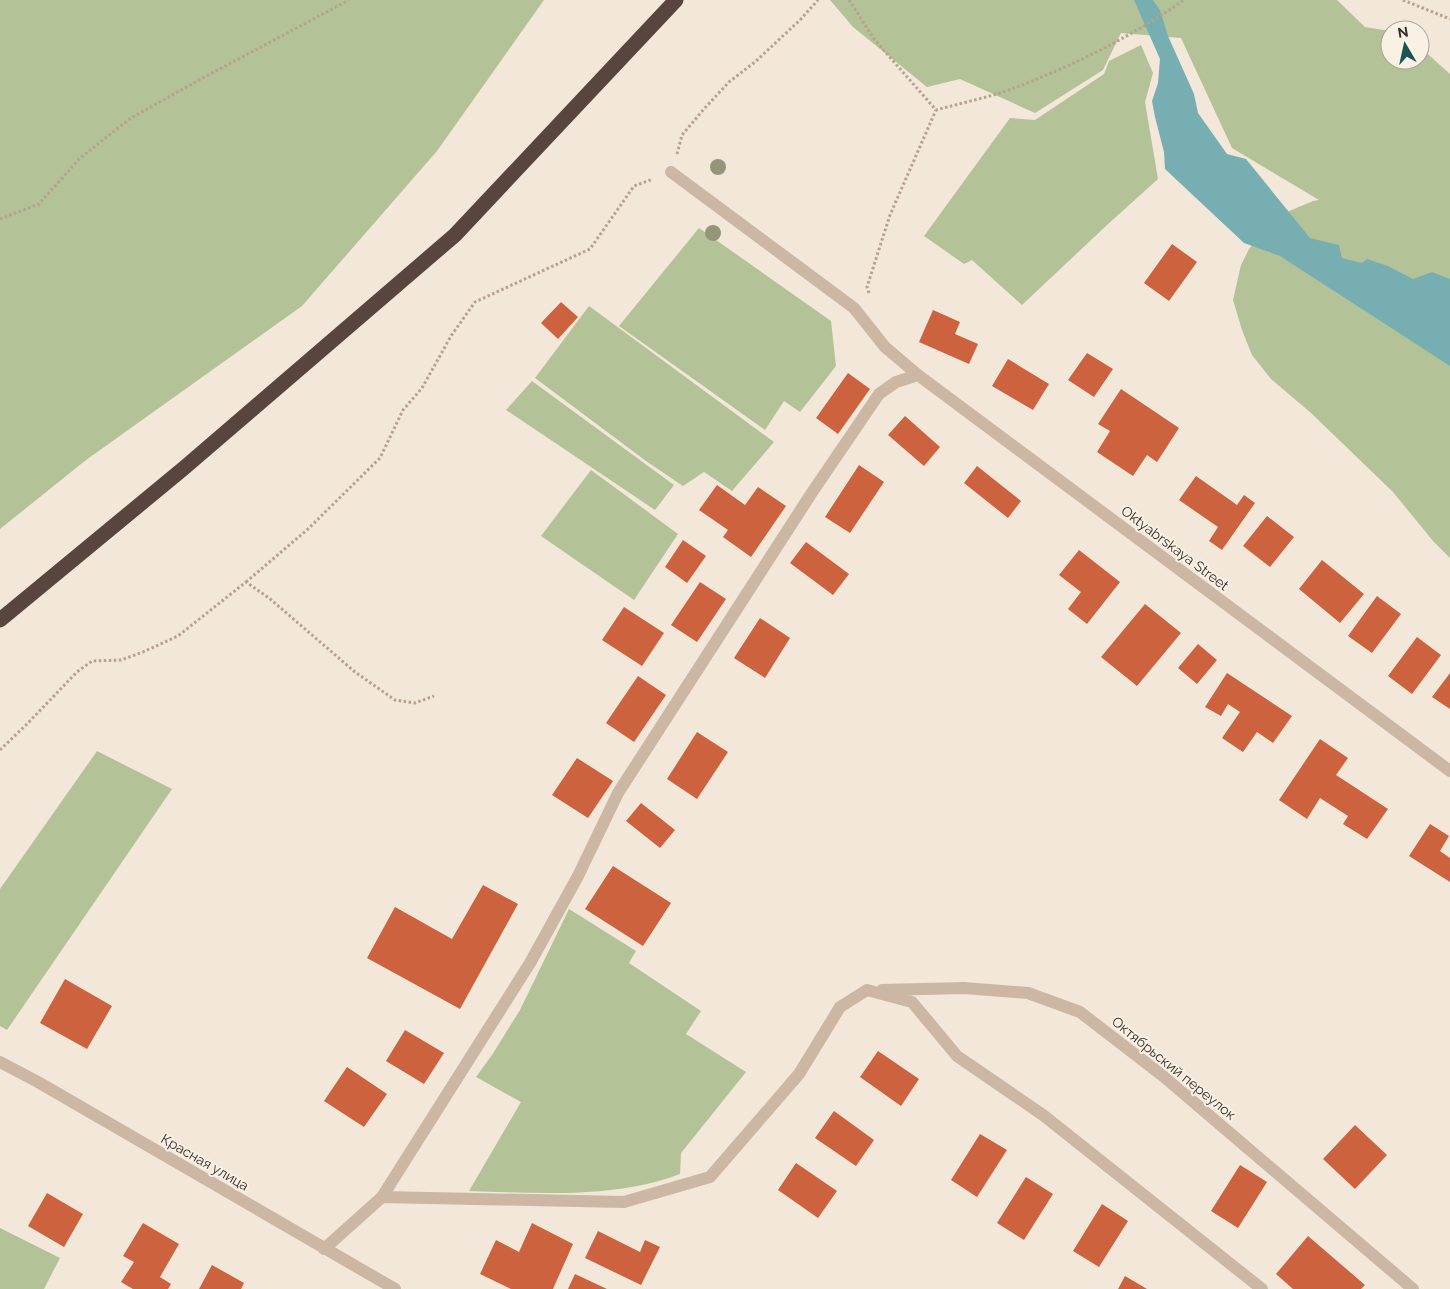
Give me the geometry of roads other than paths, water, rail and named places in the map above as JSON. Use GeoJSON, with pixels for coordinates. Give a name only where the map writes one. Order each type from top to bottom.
{"type":"FeatureCollection","features":[{"type":"Feature","properties":{"kind":"highway"},"geometry":{"type":"LineString","coordinates":[[0,620],[184,468],[454,235],[676,0]]}},
{"type":"Feature","properties":{"kind":"street","name":"Oktyabrskaya Street"},"geometry":{"type":"LineString","coordinates":[[671,172],[854,308],[885,347],[918,375],[1450,771]]}},
{"type":"Feature","properties":{"kind":"street"},"geometry":{"type":"LineString","coordinates":[[324,1249],[382,1197],[530,963],[578,876],[618,793],[811,494],[879,394],[896,382],[918,375]]}},
{"type":"Feature","properties":{"kind":"street","name":"Октябрьский переулок"},"geometry":{"type":"LineString","coordinates":[[867,990],[964,988],[1028,993],[1080,1012],[1163,1076],[1413,1289]]}},
{"type":"Feature","properties":{"kind":"street"},"geometry":{"type":"LineString","coordinates":[[382,1197],[624,1202],[710,1177],[798,1074],[840,1007],[867,990],[912,1002],[957,1056],[1043,1115],[1262,1289]]}},
{"type":"Feature","properties":{"kind":"street","name":"Красная улица"},"geometry":{"type":"LineString","coordinates":[[0,1062],[38,1082],[395,1289]]}},
{"type":"Feature","properties":{"kind":"water"},"geometry":{"type":"Polygon","coordinates":[[[1134,0],[1153,0],[1160,10],[1168,36],[1194,94],[1198,113],[1227,154],[1246,159],[1310,238],[1339,245],[1342,258],[1362,263],[1367,259],[1388,266],[1413,279],[1432,272],[1450,279],[1450,366],[1280,256],[1244,243],[1165,169],[1164,152],[1152,101],[1158,83],[1160,59],[1134,0]]]}}]}
